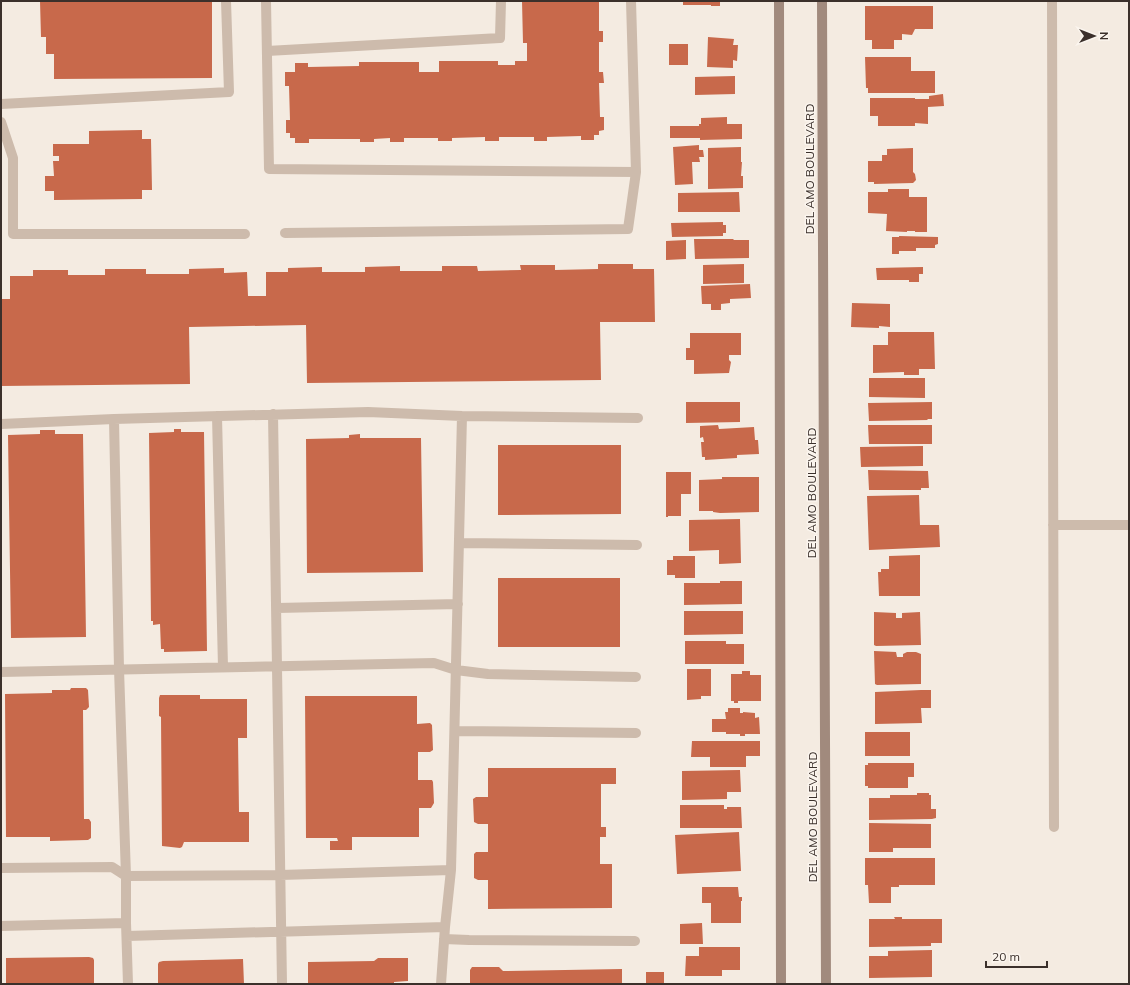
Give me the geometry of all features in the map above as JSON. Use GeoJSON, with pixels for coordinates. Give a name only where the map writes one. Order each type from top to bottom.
{"type":"FeatureCollection","features":[{"type":"Feature","properties":{"kind":"main road"},"geometry":{"type":"LineString","coordinates":[[778,1],[781,984]]}},
{"type":"Feature","properties":{"kind":"main road","name":"DEL AMO BOULEVARD"},"geometry":{"type":"LineString","coordinates":[[822,1],[826,984]]}},
{"type":"Feature","properties":{"kind":"lane"},"geometry":{"type":"LineString","coordinates":[[1,104],[229,92],[226,1]]}},
{"type":"Feature","properties":{"kind":"lane"},"geometry":{"type":"LineString","coordinates":[[266,1],[269,169],[636,172]]}},
{"type":"Feature","properties":{"kind":"lane"},"geometry":{"type":"LineString","coordinates":[[267,51],[500,38],[501,1]]}},
{"type":"Feature","properties":{"kind":"lane"},"geometry":{"type":"LineString","coordinates":[[285,233],[628,230],[636,172],[631,1]]}},
{"type":"Feature","properties":{"kind":"lane"},"geometry":{"type":"LineString","coordinates":[[1052,1],[1054,827]]}},
{"type":"Feature","properties":{"kind":"lane"},"geometry":{"type":"LineString","coordinates":[[1,122],[14,158],[13,234],[245,234]]}},
{"type":"Feature","properties":{"kind":"lane"},"geometry":{"type":"LineString","coordinates":[[1,424],[114,419],[368,412],[462,416],[638,418]]}},
{"type":"Feature","properties":{"kind":"lane"},"geometry":{"type":"LineString","coordinates":[[273,414],[282,984]]}},
{"type":"Feature","properties":{"kind":"lane"},"geometry":{"type":"LineString","coordinates":[[217,416],[222,667]]}},
{"type":"Feature","properties":{"kind":"lane"},"geometry":{"type":"LineString","coordinates":[[441,984],[451,870],[462,416]]}},
{"type":"Feature","properties":{"kind":"lane"},"geometry":{"type":"LineString","coordinates":[[114,419],[128,984]]}},
{"type":"Feature","properties":{"kind":"lane"},"geometry":{"type":"LineString","coordinates":[[1053,525],[1129,525]]}},
{"type":"Feature","properties":{"kind":"lane"},"geometry":{"type":"LineString","coordinates":[[459,543],[637,545]]}},
{"type":"Feature","properties":{"kind":"lane"},"geometry":{"type":"LineString","coordinates":[[277,608],[458,604]]}},
{"type":"Feature","properties":{"kind":"lane"},"geometry":{"type":"LineString","coordinates":[[1,672],[434,663],[456,670],[488,674],[636,677]]}},
{"type":"Feature","properties":{"kind":"lane"},"geometry":{"type":"LineString","coordinates":[[455,731],[636,733]]}},
{"type":"Feature","properties":{"kind":"lane"},"geometry":{"type":"LineString","coordinates":[[1,868],[112,866],[126,876],[280,875],[451,870]]}},
{"type":"Feature","properties":{"kind":"lane"},"geometry":{"type":"LineString","coordinates":[[1,926],[126,923]]}},
{"type":"Feature","properties":{"kind":"lane"},"geometry":{"type":"LineString","coordinates":[[127,936],[445,926]]}},
{"type":"Feature","properties":{"kind":"lane"},"geometry":{"type":"LineString","coordinates":[[444,939],[636,941]]}},
{"type":"Feature","properties":{"kind":"building"},"geometry":{"type":"Polygon","coordinates":[[[40,1],[212,1],[212,78],[54,79],[54,54],[46,54],[46,37],[41,37],[40,1]]]}},
{"type":"Feature","properties":{"kind":"building"},"geometry":{"type":"Polygon","coordinates":[[[522,1],[599,1],[599,31],[603,31],[603,42],[599,42],[599,72],[603,72],[604,83],[599,83],[600,117],[604,117],[604,130],[599,131],[599,135],[594,135],[594,140],[581,140],[581,136],[547,137],[547,141],[534,141],[534,137],[499,137],[499,141],[485,141],[485,137],[452,138],[452,141],[438,141],[438,138],[404,138],[404,142],[390,142],[390,138],[374,139],[374,142],[360,142],[360,139],[309,139],[309,143],[295,143],[295,138],[290,138],[290,133],[286,133],[286,120],[290,120],[289,86],[285,86],[285,72],[295,72],[295,63],[308,63],[308,67],[359,66],[359,62],[419,62],[419,72],[439,72],[439,61],[498,61],[498,65],[515,65],[515,61],[527,61],[527,43],[523,43],[522,1]]]}},
{"type":"Feature","properties":{"kind":"building"},"geometry":{"type":"Polygon","coordinates":[[[683,1],[720,1],[720,6],[683,5],[683,1]]]}},
{"type":"Feature","properties":{"kind":"building"},"geometry":{"type":"Polygon","coordinates":[[[865,6],[933,6],[933,29],[915,29],[912,35],[902,34],[902,40],[894,40],[894,49],[872,49],[872,40],[865,40],[865,6]]]}},
{"type":"Feature","properties":{"kind":"building"},"geometry":{"type":"Polygon","coordinates":[[[708,37],[734,39],[733,45],[738,45],[737,61],[733,60],[733,68],[707,67],[708,37]]]}},
{"type":"Feature","properties":{"kind":"building"},"geometry":{"type":"Polygon","coordinates":[[[669,44],[688,44],[688,65],[669,65],[669,44]]]}},
{"type":"Feature","properties":{"kind":"building"},"geometry":{"type":"Polygon","coordinates":[[[865,57],[911,57],[911,71],[935,71],[935,93],[868,93],[868,88],[866,88],[865,57]]]}},
{"type":"Feature","properties":{"kind":"building"},"geometry":{"type":"Polygon","coordinates":[[[735,76],[735,94],[695,95],[695,77],[735,76]]]}},
{"type":"Feature","properties":{"kind":"building"},"geometry":{"type":"Polygon","coordinates":[[[943,94],[944,106],[928,107],[928,124],[915,123],[915,126],[878,126],[878,116],[870,116],[870,98],[929,99],[929,96],[943,94]]]}},
{"type":"Feature","properties":{"kind":"building"},"geometry":{"type":"Polygon","coordinates":[[[727,117],[727,124],[742,124],[742,139],[700,140],[700,138],[670,138],[670,126],[699,126],[699,124],[701,124],[701,118],[727,117]]]}},
{"type":"Feature","properties":{"kind":"building"},"geometry":{"type":"Polygon","coordinates":[[[142,130],[142,139],[151,139],[152,190],[142,190],[142,199],[54,200],[54,191],[45,191],[45,176],[54,176],[53,161],[59,161],[59,156],[53,156],[53,144],[89,144],[89,131],[142,130]]]}},
{"type":"Feature","properties":{"kind":"building"},"geometry":{"type":"Polygon","coordinates":[[[699,145],[699,150],[703,150],[704,157],[699,157],[700,162],[692,162],[693,184],[675,185],[673,147],[699,145]]]}},
{"type":"Feature","properties":{"kind":"building"},"geometry":{"type":"Polygon","coordinates":[[[741,147],[741,176],[743,176],[743,188],[708,189],[708,148],[741,147]]]}},
{"type":"Feature","properties":{"kind":"building"},"geometry":{"type":"Polygon","coordinates":[[[913,148],[913,172],[916,180],[913,183],[874,184],[874,182],[868,182],[868,161],[882,161],[882,155],[887,155],[887,149],[913,148]]]}},
{"type":"Feature","properties":{"kind":"building"},"geometry":{"type":"Polygon","coordinates":[[[888,189],[909,189],[909,197],[927,197],[927,232],[886,231],[887,214],[868,213],[868,192],[888,192],[888,189]]]}},
{"type":"Feature","properties":{"kind":"building"},"geometry":{"type":"Polygon","coordinates":[[[739,192],[740,212],[678,212],[678,193],[739,192]]]}},
{"type":"Feature","properties":{"kind":"building"},"geometry":{"type":"Polygon","coordinates":[[[723,222],[723,225],[726,225],[726,233],[723,233],[723,236],[672,237],[671,223],[723,222]]]}},
{"type":"Feature","properties":{"kind":"building"},"geometry":{"type":"Polygon","coordinates":[[[892,237],[938,237],[938,244],[935,245],[935,248],[916,248],[916,251],[899,251],[899,254],[892,254],[892,237]]]}},
{"type":"Feature","properties":{"kind":"building"},"geometry":{"type":"Polygon","coordinates":[[[694,239],[749,240],[749,258],[695,259],[694,239]]]}},
{"type":"Feature","properties":{"kind":"building"},"geometry":{"type":"Polygon","coordinates":[[[686,240],[686,259],[666,260],[666,241],[686,240]]]}},
{"type":"Feature","properties":{"kind":"building"},"geometry":{"type":"Polygon","coordinates":[[[598,264],[633,264],[633,269],[654,269],[655,322],[600,322],[601,380],[307,383],[306,325],[189,327],[190,384],[1,386],[1,299],[10,299],[10,276],[33,276],[33,270],[68,270],[68,275],[105,275],[105,269],[146,269],[146,274],[189,274],[189,269],[224,268],[224,273],[247,272],[248,296],[266,296],[266,272],[288,272],[288,268],[322,267],[322,272],[365,272],[365,267],[400,266],[400,271],[442,271],[442,266],[477,266],[478,271],[521,270],[520,265],[555,265],[555,270],[598,269],[598,264]]]}},
{"type":"Feature","properties":{"kind":"building"},"geometry":{"type":"Polygon","coordinates":[[[744,264],[744,283],[703,284],[703,265],[744,264]]]}},
{"type":"Feature","properties":{"kind":"building"},"geometry":{"type":"Polygon","coordinates":[[[923,267],[923,274],[919,274],[919,282],[909,282],[909,280],[877,280],[876,268],[923,267]]]}},
{"type":"Feature","properties":{"kind":"building"},"geometry":{"type":"Polygon","coordinates":[[[750,284],[751,298],[730,299],[730,303],[721,304],[721,310],[711,310],[711,304],[702,304],[701,286],[750,284]]]}},
{"type":"Feature","properties":{"kind":"building"},"geometry":{"type":"Polygon","coordinates":[[[852,303],[890,304],[890,327],[851,327],[852,303]]]}},
{"type":"Feature","properties":{"kind":"building"},"geometry":{"type":"Polygon","coordinates":[[[888,332],[934,332],[935,369],[919,369],[919,375],[904,375],[904,372],[873,373],[873,345],[888,345],[888,332]]]}},
{"type":"Feature","properties":{"kind":"building"},"geometry":{"type":"Polygon","coordinates":[[[690,333],[741,333],[741,355],[729,355],[729,360],[731,362],[729,373],[694,374],[694,360],[686,360],[686,348],[690,348],[690,333]]]}},
{"type":"Feature","properties":{"kind":"building"},"geometry":{"type":"Polygon","coordinates":[[[869,378],[925,378],[925,398],[869,397],[869,378]]]}},
{"type":"Feature","properties":{"kind":"building"},"geometry":{"type":"Polygon","coordinates":[[[686,402],[740,402],[740,422],[686,423],[686,402]]]}},
{"type":"Feature","properties":{"kind":"building"},"geometry":{"type":"Polygon","coordinates":[[[932,402],[932,419],[869,421],[868,403],[932,402]]]}},
{"type":"Feature","properties":{"kind":"building"},"geometry":{"type":"Polygon","coordinates":[[[718,425],[719,429],[754,427],[755,440],[758,440],[759,454],[737,455],[737,458],[705,460],[705,457],[702,457],[701,442],[704,442],[703,437],[700,438],[700,426],[718,425]]]}},
{"type":"Feature","properties":{"kind":"building"},"geometry":{"type":"Polygon","coordinates":[[[868,425],[932,425],[932,444],[869,444],[868,425]]]}},
{"type":"Feature","properties":{"kind":"building"},"geometry":{"type":"Polygon","coordinates":[[[174,429],[181,429],[181,432],[204,432],[207,651],[164,652],[164,649],[161,649],[160,624],[153,625],[153,621],[151,621],[149,433],[174,432],[174,429]]]}},
{"type":"Feature","properties":{"kind":"building"},"geometry":{"type":"Polygon","coordinates":[[[40,430],[55,430],[55,434],[83,434],[86,637],[11,638],[8,435],[40,434],[40,430]]]}},
{"type":"Feature","properties":{"kind":"building"},"geometry":{"type":"Polygon","coordinates":[[[360,434],[360,438],[421,438],[423,572],[307,573],[306,439],[349,438],[349,435],[360,434]]]}},
{"type":"Feature","properties":{"kind":"building"},"geometry":{"type":"Polygon","coordinates":[[[498,445],[621,445],[621,514],[498,515],[498,445]]]}},
{"type":"Feature","properties":{"kind":"building"},"geometry":{"type":"Polygon","coordinates":[[[923,446],[923,466],[861,467],[860,447],[923,446]]]}},
{"type":"Feature","properties":{"kind":"building"},"geometry":{"type":"Polygon","coordinates":[[[868,470],[928,471],[929,488],[921,488],[921,490],[869,490],[868,470]]]}},
{"type":"Feature","properties":{"kind":"building"},"geometry":{"type":"Polygon","coordinates":[[[666,472],[691,472],[691,494],[681,494],[681,516],[666,517],[666,472]]]}},
{"type":"Feature","properties":{"kind":"building"},"geometry":{"type":"Polygon","coordinates":[[[722,477],[759,477],[759,512],[720,513],[713,511],[699,511],[699,480],[722,479],[722,477]]]}},
{"type":"Feature","properties":{"kind":"building"},"geometry":{"type":"Polygon","coordinates":[[[919,495],[920,525],[939,525],[940,547],[869,550],[867,496],[919,495]]]}},
{"type":"Feature","properties":{"kind":"building"},"geometry":{"type":"Polygon","coordinates":[[[740,519],[741,563],[719,564],[719,550],[689,551],[689,520],[740,519]]]}},
{"type":"Feature","properties":{"kind":"building"},"geometry":{"type":"Polygon","coordinates":[[[920,555],[920,596],[879,596],[878,572],[881,572],[881,569],[889,569],[889,556],[920,555]]]}},
{"type":"Feature","properties":{"kind":"building"},"geometry":{"type":"Polygon","coordinates":[[[673,556],[695,556],[695,578],[675,578],[675,575],[667,575],[667,560],[673,560],[673,556]]]}},
{"type":"Feature","properties":{"kind":"building"},"geometry":{"type":"Polygon","coordinates":[[[498,578],[620,578],[620,647],[498,647],[498,578]]]}},
{"type":"Feature","properties":{"kind":"building"},"geometry":{"type":"Polygon","coordinates":[[[720,581],[742,581],[742,604],[684,605],[684,583],[720,583],[720,581]]]}},
{"type":"Feature","properties":{"kind":"building"},"geometry":{"type":"Polygon","coordinates":[[[684,611],[743,611],[743,634],[684,635],[684,611]]]}},
{"type":"Feature","properties":{"kind":"building"},"geometry":{"type":"Polygon","coordinates":[[[874,612],[896,613],[896,618],[902,618],[902,613],[920,612],[921,645],[874,645],[874,612]]]}},
{"type":"Feature","properties":{"kind":"building"},"geometry":{"type":"Polygon","coordinates":[[[685,641],[726,641],[726,644],[744,644],[744,664],[685,664],[685,641]]]}},
{"type":"Feature","properties":{"kind":"building"},"geometry":{"type":"Polygon","coordinates":[[[874,651],[896,652],[897,657],[903,657],[903,654],[907,652],[916,652],[921,654],[921,684],[875,684],[874,651]]]}},
{"type":"Feature","properties":{"kind":"building"},"geometry":{"type":"Polygon","coordinates":[[[687,669],[711,669],[711,696],[701,696],[701,699],[687,700],[687,669]]]}},
{"type":"Feature","properties":{"kind":"building"},"geometry":{"type":"Polygon","coordinates":[[[742,671],[750,671],[750,675],[761,675],[761,701],[738,701],[738,703],[734,703],[734,701],[731,701],[731,674],[742,674],[742,671]]]}},
{"type":"Feature","properties":{"kind":"building"},"geometry":{"type":"Polygon","coordinates":[[[71,688],[86,688],[88,690],[89,707],[86,710],[83,710],[84,819],[89,819],[91,822],[91,838],[88,840],[50,841],[50,837],[6,837],[5,694],[52,693],[52,690],[70,690],[71,688]]]}},
{"type":"Feature","properties":{"kind":"building"},"geometry":{"type":"Polygon","coordinates":[[[931,690],[931,708],[921,708],[922,723],[875,724],[875,692],[931,690]]]}},
{"type":"Feature","properties":{"kind":"building"},"geometry":{"type":"Polygon","coordinates":[[[160,695],[200,695],[200,699],[247,699],[247,738],[238,738],[239,812],[249,812],[249,842],[184,842],[180,848],[162,846],[161,717],[159,716],[160,695]]]}},
{"type":"Feature","properties":{"kind":"building"},"geometry":{"type":"Polygon","coordinates":[[[305,696],[417,696],[417,724],[430,723],[432,725],[433,750],[430,752],[418,752],[418,780],[432,780],[434,803],[431,808],[419,808],[419,837],[352,837],[352,850],[330,850],[330,841],[338,841],[337,838],[306,838],[305,696]]]}},
{"type":"Feature","properties":{"kind":"building"},"geometry":{"type":"Polygon","coordinates":[[[728,708],[740,708],[740,713],[755,713],[755,718],[759,717],[760,734],[745,734],[745,736],[740,736],[740,734],[726,734],[726,732],[712,732],[712,719],[726,719],[725,712],[728,712],[728,708]]]}},
{"type":"Feature","properties":{"kind":"building"},"geometry":{"type":"Polygon","coordinates":[[[865,732],[910,732],[910,756],[865,756],[865,732]]]}},
{"type":"Feature","properties":{"kind":"building"},"geometry":{"type":"Polygon","coordinates":[[[692,741],[760,741],[760,756],[746,756],[746,767],[710,767],[710,757],[691,757],[692,741]]]}},
{"type":"Feature","properties":{"kind":"building"},"geometry":{"type":"Polygon","coordinates":[[[868,763],[914,763],[914,777],[908,777],[908,788],[868,788],[868,786],[865,786],[865,765],[868,765],[868,763]]]}},
{"type":"Feature","properties":{"kind":"building"},"geometry":{"type":"Polygon","coordinates":[[[488,768],[616,768],[616,784],[601,784],[601,827],[606,827],[606,837],[600,837],[600,864],[612,864],[612,908],[488,909],[488,880],[478,880],[474,878],[474,854],[476,852],[488,852],[488,824],[478,824],[474,822],[473,799],[476,797],[488,797],[488,768]]]}},
{"type":"Feature","properties":{"kind":"building"},"geometry":{"type":"Polygon","coordinates":[[[740,770],[741,792],[727,792],[727,799],[682,800],[682,771],[740,770]]]}},
{"type":"Feature","properties":{"kind":"building"},"geometry":{"type":"Polygon","coordinates":[[[917,793],[929,793],[929,795],[931,795],[931,809],[936,809],[936,818],[869,820],[869,798],[890,798],[890,795],[917,795],[917,793]]]}},
{"type":"Feature","properties":{"kind":"building"},"geometry":{"type":"Polygon","coordinates":[[[680,805],[724,805],[724,809],[727,809],[727,807],[741,807],[742,828],[680,828],[680,805]]]}},
{"type":"Feature","properties":{"kind":"building"},"geometry":{"type":"Polygon","coordinates":[[[869,823],[931,824],[931,848],[893,848],[893,852],[869,852],[869,823]]]}},
{"type":"Feature","properties":{"kind":"building"},"geometry":{"type":"Polygon","coordinates":[[[739,832],[741,871],[677,874],[675,835],[739,832]]]}},
{"type":"Feature","properties":{"kind":"building"},"geometry":{"type":"Polygon","coordinates":[[[865,858],[935,858],[935,885],[899,885],[899,887],[891,887],[891,903],[869,903],[868,885],[865,885],[865,858]]]}},
{"type":"Feature","properties":{"kind":"building"},"geometry":{"type":"Polygon","coordinates":[[[702,887],[738,887],[739,897],[742,897],[741,923],[711,923],[711,903],[702,903],[702,887]]]}},
{"type":"Feature","properties":{"kind":"building"},"geometry":{"type":"Polygon","coordinates":[[[894,917],[902,917],[902,919],[942,919],[942,943],[931,943],[931,946],[869,947],[869,919],[895,919],[894,917]]]}},
{"type":"Feature","properties":{"kind":"building"},"geometry":{"type":"Polygon","coordinates":[[[702,923],[703,944],[680,944],[680,924],[702,923]]]}},
{"type":"Feature","properties":{"kind":"building"},"geometry":{"type":"Polygon","coordinates":[[[699,947],[740,947],[740,970],[722,970],[722,976],[685,976],[686,956],[699,956],[699,947]]]}},
{"type":"Feature","properties":{"kind":"building"},"geometry":{"type":"Polygon","coordinates":[[[932,950],[932,977],[869,978],[869,956],[888,956],[888,951],[932,950]]]}},
{"type":"Feature","properties":{"kind":"building"},"geometry":{"type":"Polygon","coordinates":[[[6,958],[93,958],[94,960],[94,984],[6,984],[6,958]]]}},
{"type":"Feature","properties":{"kind":"building"},"geometry":{"type":"Polygon","coordinates":[[[378,958],[408,958],[408,981],[394,982],[394,984],[308,984],[308,962],[374,961],[378,958]]]}},
{"type":"Feature","properties":{"kind":"building"},"geometry":{"type":"Polygon","coordinates":[[[243,959],[244,984],[158,984],[159,962],[243,959]]]}},
{"type":"Feature","properties":{"kind":"building"},"geometry":{"type":"Polygon","coordinates":[[[472,967],[499,967],[503,971],[622,969],[622,984],[470,984],[470,970],[472,967]]]}},
{"type":"Feature","properties":{"kind":"building"},"geometry":{"type":"Polygon","coordinates":[[[646,972],[664,972],[664,984],[646,984],[646,972]]]}}]}
